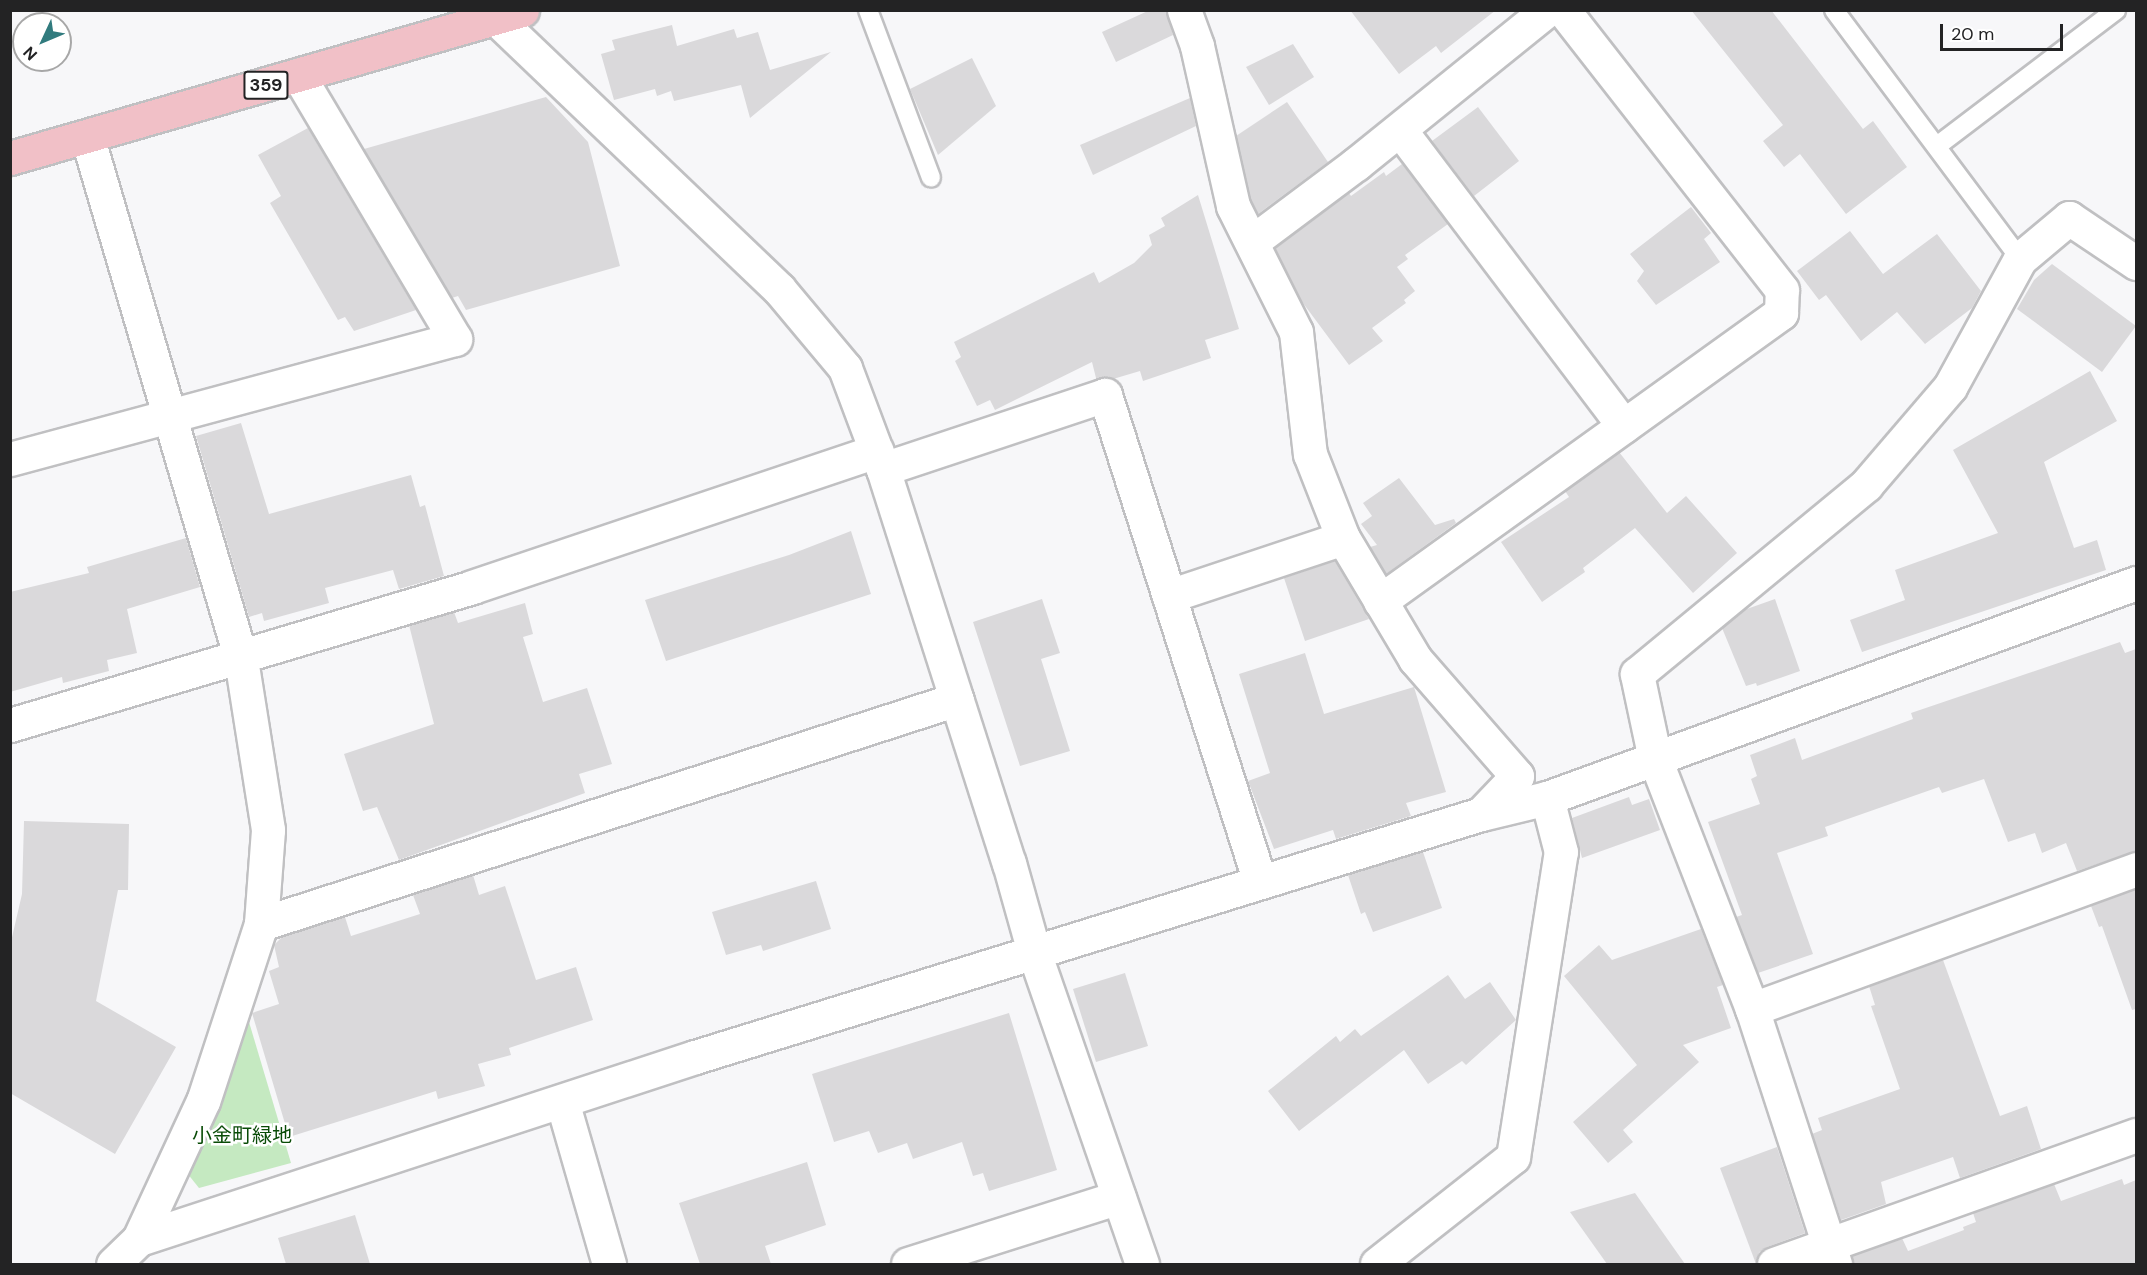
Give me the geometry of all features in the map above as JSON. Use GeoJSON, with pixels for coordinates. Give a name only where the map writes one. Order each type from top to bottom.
{"type":"FeatureCollection","features":[{"type":"Feature","properties":{"kind":"highway","name":"359"},"geometry":{"type":"LineString","coordinates":[[10,158],[298,75],[502,13]]}},
{"type":"Feature","properties":{"kind":"street"},"geometry":{"type":"LineString","coordinates":[[1184,10],[1197,46],[1233,206],[1253,241],[1296,332],[1310,454],[1343,538],[1414,659],[1517,776],[1481,814]]}},
{"type":"Feature","properties":{"kind":"street"},"geometry":{"type":"LineString","coordinates":[[1253,241],[1400,130],[1547,10]]}},
{"type":"Feature","properties":{"kind":"street"},"geometry":{"type":"LineString","coordinates":[[1380,602],[1781,313],[1782,290],[1563,10]]}},
{"type":"Feature","properties":{"kind":"street"},"geometry":{"type":"LineString","coordinates":[[502,13],[779,289],[845,368],[880,460],[957,699],[1034,952],[1142,1264]]}},
{"type":"Feature","properties":{"kind":"street"},"geometry":{"type":"LineString","coordinates":[[10,459],[168,414],[455,339],[298,75]]}},
{"type":"Feature","properties":{"kind":"street"},"geometry":{"type":"LineString","coordinates":[[1400,130],[1624,426]]}},
{"type":"Feature","properties":{"kind":"street"},"geometry":{"type":"LineString","coordinates":[[87,136],[241,659],[268,830],[261,924],[203,1101],[139,1239],[113,1264]]}},
{"type":"Feature","properties":{"kind":"street"},"geometry":{"type":"LineString","coordinates":[[1832,1255],[1752,1009],[1655,759],[1637,674],[1866,485],[1950,387],[2020,259],[2069,218],[2136,263]]}},
{"type":"Feature","properties":{"kind":"street"},"geometry":{"type":"LineString","coordinates":[[10,724],[241,659],[880,460],[1105,395],[1260,882]]}},
{"type":"Feature","properties":{"kind":"street"},"geometry":{"type":"LineString","coordinates":[[1169,596],[1343,538]]}},
{"type":"Feature","properties":{"kind":"street"},"geometry":{"type":"LineString","coordinates":[[139,1239],[562,1101],[1034,952],[1481,814],[1547,798],[2136,583]]}},
{"type":"Feature","properties":{"kind":"street"},"geometry":{"type":"LineString","coordinates":[[261,924],[957,699]]}},
{"type":"Feature","properties":{"kind":"street"},"geometry":{"type":"LineString","coordinates":[[1377,1264],[1513,1157],[1561,852],[1547,798]]}},
{"type":"Feature","properties":{"kind":"street"},"geometry":{"type":"LineString","coordinates":[[1752,1009],[2136,869]]}},
{"type":"Feature","properties":{"kind":"street"},"geometry":{"type":"LineString","coordinates":[[562,1101],[609,1264]]}},
{"type":"Feature","properties":{"kind":"street"},"geometry":{"type":"LineString","coordinates":[[1774,1264],[1832,1255],[2136,1136]]}},
{"type":"Feature","properties":{"kind":"street"},"geometry":{"type":"LineString","coordinates":[[908,1264],[1119,1197]]}},
{"type":"Feature","properties":{"kind":"lane"},"geometry":{"type":"LineString","coordinates":[[868,10],[931,178]]}},
{"type":"Feature","properties":{"kind":"lane"},"geometry":{"type":"LineString","coordinates":[[1834,10],[2020,259]]}},
{"type":"Feature","properties":{"kind":"lane"},"geometry":{"type":"LineString","coordinates":[[1936,146],[2116,10]]}},
{"type":"Feature","properties":{"kind":"green space","name":"小金町緑地"},"geometry":{"type":"Polygon","coordinates":[[[249,1022],[291,1163],[199,1188],[183,1168],[249,1022]]]}},
{"type":"Feature","properties":{"kind":"building"},"geometry":{"type":"Polygon","coordinates":[[[1150,10],[1166,10],[1173,35],[1116,62],[1102,32],[1150,10]]]}},
{"type":"Feature","properties":{"kind":"building"},"geometry":{"type":"Polygon","coordinates":[[[1350,10],[1496,10],[1441,53],[1436,46],[1399,74],[1350,10]]]}},
{"type":"Feature","properties":{"kind":"building"},"geometry":{"type":"Polygon","coordinates":[[[1691,10],[1771,10],[1863,129],[1873,121],[1907,167],[1846,214],[1800,154],[1784,167],[1763,141],[1783,125],[1691,10]]]}},
{"type":"Feature","properties":{"kind":"building"},"geometry":{"type":"Polygon","coordinates":[[[672,25],[677,46],[734,29],[737,38],[758,32],[770,70],[831,52],[750,118],[741,85],[674,101],[671,91],[657,96],[655,89],[614,100],[601,54],[615,50],[612,40],[672,25]]]}},
{"type":"Feature","properties":{"kind":"building"},"geometry":{"type":"Polygon","coordinates":[[[1293,44],[1314,77],[1269,105],[1246,67],[1293,44]]]}},
{"type":"Feature","properties":{"kind":"building"},"geometry":{"type":"Polygon","coordinates":[[[972,58],[996,106],[938,155],[910,89],[972,58]]]}},
{"type":"Feature","properties":{"kind":"building"},"geometry":{"type":"Polygon","coordinates":[[[546,97],[588,142],[620,266],[466,310],[458,296],[452,298],[364,149],[546,97]]]}},
{"type":"Feature","properties":{"kind":"building"},"geometry":{"type":"Polygon","coordinates":[[[1190,98],[1196,126],[1093,175],[1080,145],[1190,98]]]}},
{"type":"Feature","properties":{"kind":"building"},"geometry":{"type":"Polygon","coordinates":[[[1287,102],[1328,162],[1258,214],[1251,200],[1236,136],[1287,102]]]}},
{"type":"Feature","properties":{"kind":"building"},"geometry":{"type":"Polygon","coordinates":[[[1478,107],[1519,161],[1474,196],[1432,141],[1478,107]]]}},
{"type":"Feature","properties":{"kind":"building"},"geometry":{"type":"Polygon","coordinates":[[[308,128],[416,310],[354,331],[345,317],[338,320],[270,203],[281,196],[258,155],[308,128]]]}},
{"type":"Feature","properties":{"kind":"building"},"geometry":{"type":"Polygon","coordinates":[[[1402,164],[1448,224],[1405,255],[1408,259],[1397,267],[1415,291],[1404,300],[1406,303],[1372,328],[1383,341],[1349,365],[1300,299],[1275,248],[1349,193],[1351,196],[1384,172],[1386,176],[1402,164]]]}},
{"type":"Feature","properties":{"kind":"building"},"geometry":{"type":"Polygon","coordinates":[[[1198,195],[1239,329],[1205,340],[1211,358],[1143,381],[1140,371],[1113,379],[1096,378],[1092,362],[995,410],[990,400],[977,406],[955,361],[961,357],[954,342],[1094,272],[1099,283],[1134,263],[1152,245],[1149,235],[1165,226],[1161,218],[1198,195]]]}},
{"type":"Feature","properties":{"kind":"building"},"geometry":{"type":"Polygon","coordinates":[[[1691,207],[1711,233],[1704,239],[1720,262],[1656,305],[1637,281],[1644,271],[1630,254],[1691,207]]]}},
{"type":"Feature","properties":{"kind":"building"},"geometry":{"type":"Polygon","coordinates":[[[1850,231],[1883,274],[1937,234],[1981,291],[1972,308],[1925,344],[1897,312],[1861,341],[1826,295],[1819,300],[1797,271],[1850,231]]]}},
{"type":"Feature","properties":{"kind":"building"},"geometry":{"type":"Polygon","coordinates":[[[2052,264],[2136,326],[2102,372],[2017,309],[2034,280],[2052,264]]]}},
{"type":"Feature","properties":{"kind":"building"},"geometry":{"type":"Polygon","coordinates":[[[2090,371],[2117,421],[2044,462],[2074,548],[2097,540],[2106,570],[1862,652],[1850,620],[1905,600],[1895,570],[1998,533],[1953,450],[2090,371]]]}},
{"type":"Feature","properties":{"kind":"building"},"geometry":{"type":"Polygon","coordinates":[[[241,423],[269,514],[411,475],[420,507],[425,505],[444,576],[399,589],[393,570],[325,588],[329,603],[264,621],[262,613],[249,617],[196,436],[241,423]]]}},
{"type":"Feature","properties":{"kind":"building"},"geometry":{"type":"Polygon","coordinates":[[[1619,452],[1667,513],[1686,496],[1737,553],[1693,593],[1635,528],[1583,568],[1585,572],[1542,602],[1501,542],[1569,497],[1565,491],[1619,452]]]}},
{"type":"Feature","properties":{"kind":"building"},"geometry":{"type":"Polygon","coordinates":[[[1399,478],[1435,525],[1454,519],[1456,523],[1386,574],[1370,547],[1377,545],[1361,524],[1372,516],[1363,503],[1399,478]]]}},
{"type":"Feature","properties":{"kind":"building"},"geometry":{"type":"Polygon","coordinates":[[[851,531],[871,594],[666,661],[645,600],[789,555],[851,531]]]}},
{"type":"Feature","properties":{"kind":"building"},"geometry":{"type":"Polygon","coordinates":[[[186,538],[200,587],[127,609],[137,653],[107,660],[109,671],[63,683],[62,677],[10,692],[10,592],[89,573],[87,567],[186,538]]]}},
{"type":"Feature","properties":{"kind":"building"},"geometry":{"type":"Polygon","coordinates":[[[1335,561],[1369,619],[1305,641],[1284,578],[1335,561]]]}},
{"type":"Feature","properties":{"kind":"building"},"geometry":{"type":"Polygon","coordinates":[[[1042,599],[1060,653],[1041,659],[1070,751],[1020,766],[973,622],[1042,599]]]}},
{"type":"Feature","properties":{"kind":"building"},"geometry":{"type":"Polygon","coordinates":[[[1775,599],[1800,671],[1757,686],[1756,683],[1746,686],[1722,628],[1744,610],[1775,599]]]}},
{"type":"Feature","properties":{"kind":"building"},"geometry":{"type":"Polygon","coordinates":[[[525,603],[533,634],[523,637],[543,702],[587,688],[612,764],[579,774],[585,793],[399,860],[377,807],[363,811],[344,754],[434,724],[409,625],[454,612],[458,623],[525,603]]]}},
{"type":"Feature","properties":{"kind":"building"},"geometry":{"type":"Polygon","coordinates":[[[2120,642],[2125,653],[2136,649],[2136,851],[2077,871],[2066,843],[2042,853],[2035,833],[2008,842],[1984,779],[1942,793],[1939,787],[1825,827],[1828,836],[1777,853],[1813,954],[1758,973],[1736,917],[1742,915],[1708,822],[1760,804],[1751,779],[1757,776],[1750,755],[1795,738],[1802,760],[1913,719],[1911,713],[2120,642]]]}},
{"type":"Feature","properties":{"kind":"building"},"geometry":{"type":"Polygon","coordinates":[[[1305,653],[1324,714],[1414,687],[1446,792],[1406,803],[1411,816],[1336,839],[1333,830],[1274,849],[1248,781],[1270,773],[1239,674],[1305,653]]]}},
{"type":"Feature","properties":{"kind":"building"},"geometry":{"type":"Polygon","coordinates":[[[1629,797],[1632,805],[1649,799],[1660,830],[1582,858],[1572,818],[1629,797]]]}},
{"type":"Feature","properties":{"kind":"building"},"geometry":{"type":"Polygon","coordinates":[[[24,821],[129,824],[128,890],[118,890],[96,1001],[176,1047],[115,1154],[10,1093],[10,946],[22,894],[24,821]]]}},
{"type":"Feature","properties":{"kind":"building"},"geometry":{"type":"Polygon","coordinates":[[[1423,852],[1442,908],[1373,932],[1365,912],[1361,914],[1348,875],[1423,852]]]}},
{"type":"Feature","properties":{"kind":"building"},"geometry":{"type":"Polygon","coordinates":[[[473,875],[479,895],[505,886],[536,980],[576,967],[593,1020],[509,1048],[511,1055],[478,1064],[485,1086],[438,1099],[436,1091],[289,1137],[252,1013],[279,1004],[269,971],[279,967],[274,945],[282,937],[345,917],[351,936],[420,914],[413,895],[473,875]]]}},
{"type":"Feature","properties":{"kind":"building"},"geometry":{"type":"Polygon","coordinates":[[[816,881],[831,929],[763,951],[761,945],[726,955],[712,912],[816,881]]]}},
{"type":"Feature","properties":{"kind":"building"},"geometry":{"type":"Polygon","coordinates":[[[2136,889],[2136,1009],[2132,1010],[2102,926],[2099,927],[2091,906],[2136,889]]]}},
{"type":"Feature","properties":{"kind":"building"},"geometry":{"type":"Polygon","coordinates":[[[1701,929],[1723,985],[1717,987],[1731,1028],[1683,1045],[1699,1062],[1623,1130],[1633,1142],[1608,1163],[1573,1122],[1637,1065],[1564,976],[1599,945],[1612,960],[1701,929]]]}},
{"type":"Feature","properties":{"kind":"building"},"geometry":{"type":"Polygon","coordinates":[[[1943,960],[2000,1116],[2027,1106],[2041,1149],[1960,1178],[1953,1157],[1881,1182],[1886,1204],[1841,1220],[1812,1134],[1822,1130],[1818,1118],[1900,1089],[1871,1006],[1875,1005],[1869,986],[1943,960]]]}},
{"type":"Feature","properties":{"kind":"building"},"geometry":{"type":"Polygon","coordinates":[[[1125,973],[1148,1046],[1096,1062],[1073,989],[1125,973]]]}},
{"type":"Feature","properties":{"kind":"building"},"geometry":{"type":"Polygon","coordinates":[[[1448,975],[1465,999],[1490,982],[1516,1020],[1466,1065],[1462,1061],[1428,1084],[1404,1050],[1299,1131],[1268,1091],[1336,1036],[1340,1042],[1355,1029],[1361,1036],[1448,975]]]}},
{"type":"Feature","properties":{"kind":"building"},"geometry":{"type":"Polygon","coordinates":[[[1009,1013],[1057,1170],[989,1191],[983,1173],[973,1176],[962,1142],[913,1159],[907,1143],[878,1153],[869,1131],[834,1142],[812,1074],[1009,1013]]]}},
{"type":"Feature","properties":{"kind":"building"},"geometry":{"type":"Polygon","coordinates":[[[1777,1147],[1805,1233],[1759,1252],[1756,1264],[1720,1168],[1777,1147]]]}},
{"type":"Feature","properties":{"kind":"building"},"geometry":{"type":"Polygon","coordinates":[[[807,1162],[826,1225],[765,1246],[771,1264],[700,1264],[679,1203],[807,1162]]]}},
{"type":"Feature","properties":{"kind":"building"},"geometry":{"type":"Polygon","coordinates":[[[2122,1179],[2124,1185],[2136,1180],[2136,1264],[1853,1264],[1852,1256],[1902,1238],[1908,1251],[1964,1230],[1963,1227],[1976,1222],[1973,1213],[2054,1184],[2061,1201],[2122,1179]]]}},
{"type":"Feature","properties":{"kind":"building"},"geometry":{"type":"Polygon","coordinates":[[[1635,1193],[1685,1264],[1607,1264],[1570,1212],[1635,1193]]]}},
{"type":"Feature","properties":{"kind":"building"},"geometry":{"type":"Polygon","coordinates":[[[355,1215],[370,1264],[286,1264],[278,1238],[355,1215]]]}}]}
